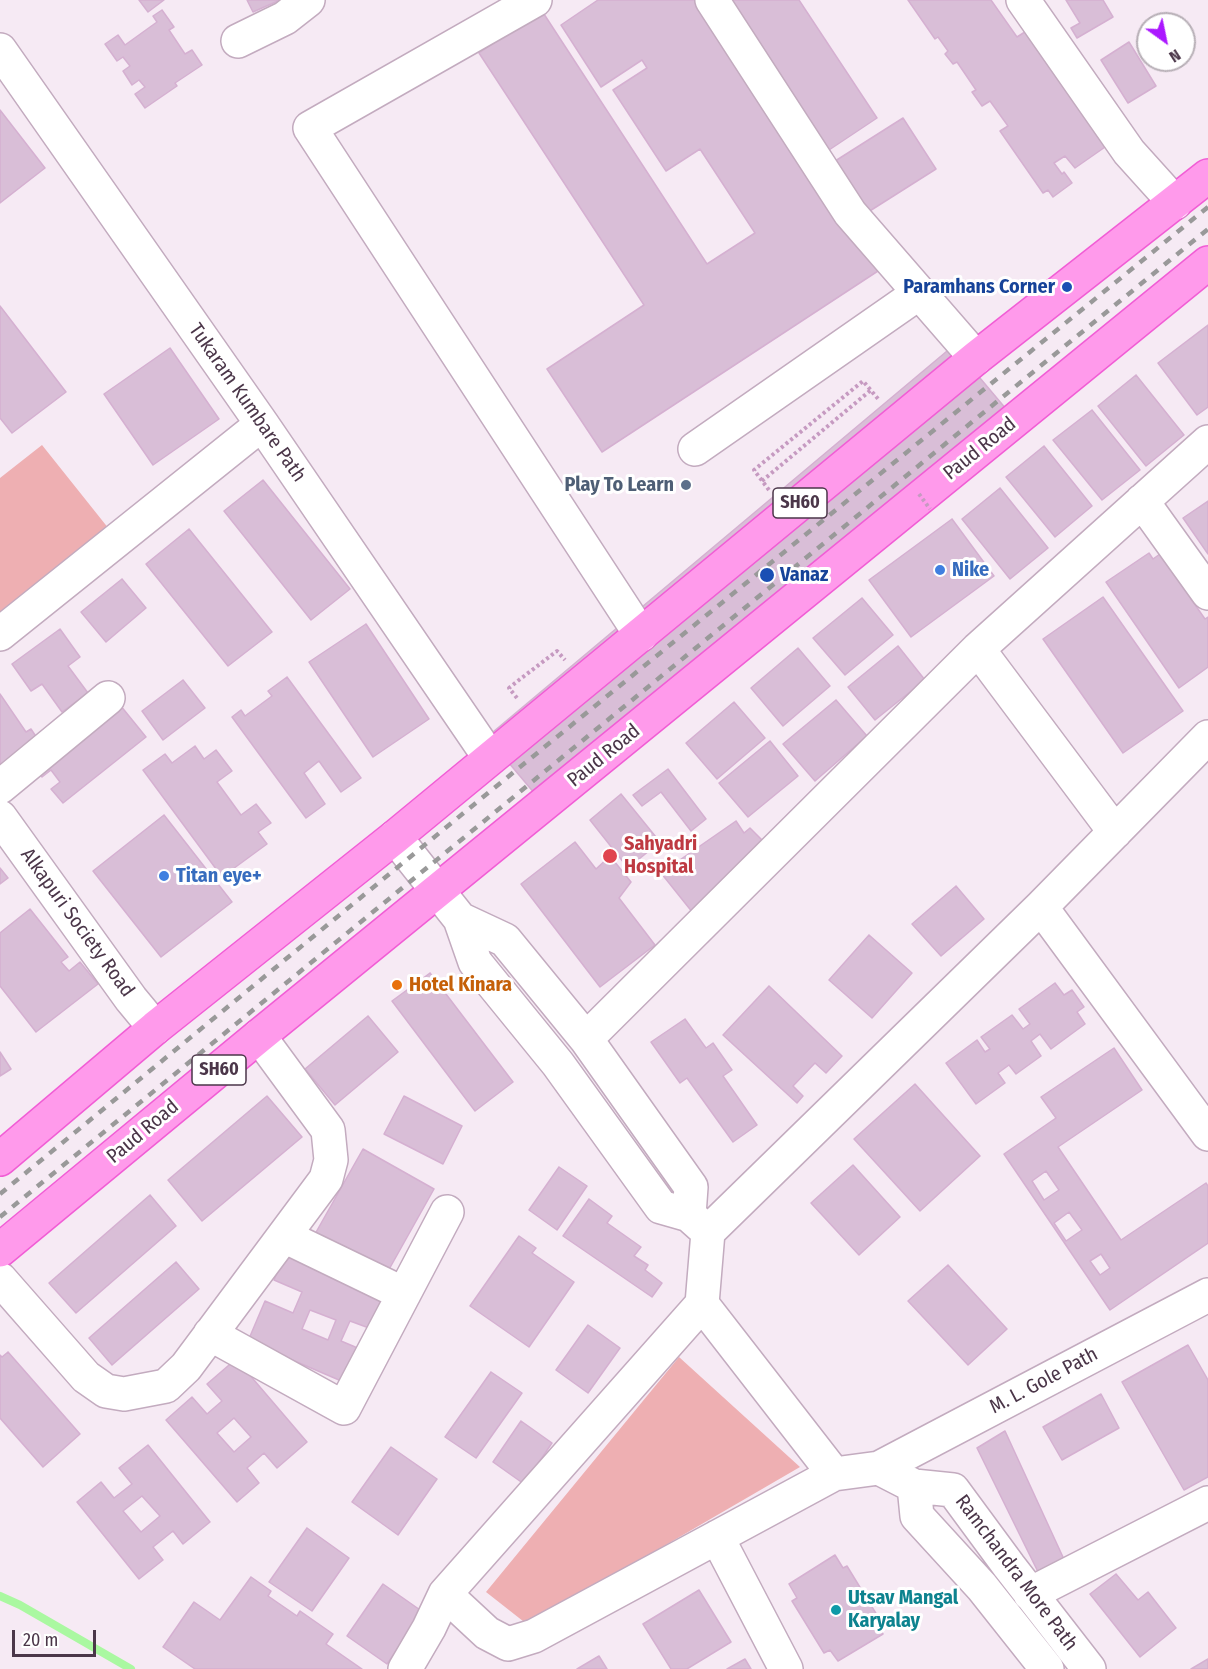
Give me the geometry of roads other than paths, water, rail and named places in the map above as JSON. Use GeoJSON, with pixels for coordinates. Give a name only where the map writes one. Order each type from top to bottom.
{"type":"FeatureCollection","features":[{"type":"Feature","properties":{"kind":"main road","name":"SH60"},"geometry":{"type":"LineString","coordinates":[[0,1159],[155,1028],[395,837],[976,358],[1208,176]]}},
{"type":"Feature","properties":{"kind":"main road","name":"Paud Road"},"geometry":{"type":"LineString","coordinates":[[0,1250],[259,1036],[1208,263]]}},
{"type":"Feature","properties":{"kind":"street"},"geometry":{"type":"LineString","coordinates":[[238,41],[285,18],[308,0]]}},
{"type":"Feature","properties":{"kind":"street"},"geometry":{"type":"LineString","coordinates":[[535,0],[310,128],[640,635]]}},
{"type":"Feature","properties":{"kind":"street"},"geometry":{"type":"LineString","coordinates":[[712,0],[850,213],[976,358]]}},
{"type":"Feature","properties":{"kind":"street"},"geometry":{"type":"LineString","coordinates":[[1023,0],[1129,152],[1175,203]]}},
{"type":"Feature","properties":{"kind":"street","name":"Tukaram Kumbare Path"},"geometry":{"type":"LineString","coordinates":[[0,50],[262,424],[490,758]]}},
{"type":"Feature","properties":{"kind":"street"},"geometry":{"type":"LineString","coordinates":[[695,449],[919,293]]}},
{"type":"Feature","properties":{"kind":"street"},"geometry":{"type":"LineString","coordinates":[[0,634],[262,424]]}},
{"type":"Feature","properties":{"kind":"street"},"geometry":{"type":"LineString","coordinates":[[586,1039],[978,649],[1208,442]]}},
{"type":"Feature","properties":{"kind":"street"},"geometry":{"type":"LineString","coordinates":[[1142,501],[1208,593]]}},
{"type":"Feature","properties":{"kind":"street"},"geometry":{"type":"LineString","coordinates":[[978,649],[1114,832]]}},
{"type":"Feature","properties":{"kind":"street"},"geometry":{"type":"LineString","coordinates":[[0,787],[108,698]]}},
{"type":"Feature","properties":{"kind":"street"},"geometry":{"type":"LineString","coordinates":[[698,1224],[1041,907],[1208,737]]}},
{"type":"Feature","properties":{"kind":"street","name":"Alkapuri Society Road"},"geometry":{"type":"LineString","coordinates":[[0,817],[131,999],[155,1028]]}},
{"type":"Feature","properties":{"kind":"street"},"geometry":{"type":"LineString","coordinates":[[395,837],[460,919],[475,962],[558,1064],[661,1207],[698,1224]]}},
{"type":"Feature","properties":{"kind":"street"},"geometry":{"type":"LineString","coordinates":[[1041,907],[1208,1134]]}},
{"type":"Feature","properties":{"kind":"street"},"geometry":{"type":"LineString","coordinates":[[460,919],[505,940],[586,1039],[691,1187],[698,1224],[702,1304],[834,1474]]}},
{"type":"Feature","properties":{"kind":"street"},"geometry":{"type":"LineString","coordinates":[[0,1279],[87,1377],[106,1391],[124,1394],[166,1386],[186,1367],[326,1179],[331,1160],[328,1130],[259,1036]]}},
{"type":"Feature","properties":{"kind":"street"},"geometry":{"type":"LineString","coordinates":[[210,1334],[344,1408],[447,1212]]}},
{"type":"Feature","properties":{"kind":"street"},"geometry":{"type":"LineString","coordinates":[[284,1236],[404,1294]]}},
{"type":"Feature","properties":{"kind":"street","name":"M. L. Gole Path"},"geometry":{"type":"LineString","coordinates":[[879,1468],[1208,1295]]}},
{"type":"Feature","properties":{"kind":"street"},"geometry":{"type":"LineString","coordinates":[[405,1669],[429,1628],[445,1594],[702,1304]]}},
{"type":"Feature","properties":{"kind":"street"},"geometry":{"type":"LineString","coordinates":[[445,1594],[487,1633],[508,1644],[534,1636],[834,1474],[879,1468],[914,1486]]}},
{"type":"Feature","properties":{"kind":"street","name":"Ramchandra More Path"},"geometry":{"type":"LineString","coordinates":[[1047,1669],[982,1587],[917,1516],[914,1486],[953,1490],[1089,1669]]}},
{"type":"Feature","properties":{"kind":"street"},"geometry":{"type":"LineString","coordinates":[[1030,1594],[1208,1503]]}},
{"type":"Feature","properties":{"kind":"street"},"geometry":{"type":"LineString","coordinates":[[717,1536],[786,1669]]}},
{"type":"Feature","properties":{"kind":"waterway"},"geometry":{"type":"LineString","coordinates":[[0,1596],[20,1605],[131,1669]]}},
{"type":"Feature","properties":{"kind":"railway"},"geometry":{"type":"LineString","coordinates":[[0,1194],[1208,207]]}},
{"type":"Feature","properties":{"kind":"railway"},"geometry":{"type":"LineString","coordinates":[[0,1217],[1208,229]]}},
{"type":"Feature","properties":{"kind":"place","name":"Paramhans Corner"},"geometry":{"type":"Point","coordinates":[1067,287]}},
{"type":"Feature","properties":{"kind":"place","name":"Play To Learn"},"geometry":{"type":"Point","coordinates":[686,485]}},
{"type":"Feature","properties":{"kind":"place","name":"Nike"},"geometry":{"type":"Point","coordinates":[940,570]}},
{"type":"Feature","properties":{"kind":"place","name":"Vanaz"},"geometry":{"type":"Point","coordinates":[767,575]}},
{"type":"Feature","properties":{"kind":"place","name":"Sahyadri Hospital"},"geometry":{"type":"Point","coordinates":[610,856]}},
{"type":"Feature","properties":{"kind":"place","name":"Titan eye+"},"geometry":{"type":"Point","coordinates":[164,876]}},
{"type":"Feature","properties":{"kind":"place","name":"Hotel Kinara"},"geometry":{"type":"Point","coordinates":[397,985]}},
{"type":"Feature","properties":{"kind":"place","name":"Utsav Mangal Karyalay"},"geometry":{"type":"Point","coordinates":[836,1610]}}]}
